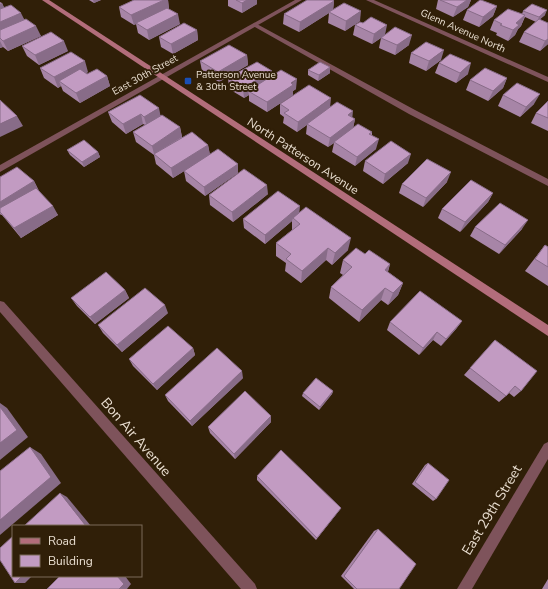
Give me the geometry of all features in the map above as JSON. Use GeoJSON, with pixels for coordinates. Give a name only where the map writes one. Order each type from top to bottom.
{"type":"FeatureCollection","features":[{"type":"Feature","properties":{"kind":"main road","name":"North Patterson Avenue"},"geometry":{"type":"LineString","coordinates":[[45,0],[548,331]]}},
{"type":"Feature","properties":{"kind":"street","name":"East 30th Street"},"geometry":{"type":"LineString","coordinates":[[0,169],[299,0]]}},
{"type":"Feature","properties":{"kind":"street","name":"Glenn Avenue North"},"geometry":{"type":"LineString","coordinates":[[369,0],[548,80]]}},
{"type":"Feature","properties":{"kind":"street"},"geometry":{"type":"LineString","coordinates":[[255,25],[412,112],[548,183]]}},
{"type":"Feature","properties":{"kind":"street","name":"Bon Air Avenue"},"geometry":{"type":"LineString","coordinates":[[0,305],[250,589]]}},
{"type":"Feature","properties":{"kind":"street","name":"East 29th Street"},"geometry":{"type":"LineString","coordinates":[[464,589],[548,448]]}},
{"type":"Feature","properties":{"kind":"building"},"geometry":{"type":"Polygon","coordinates":[[[134,0],[164,0],[131,15],[119,7],[134,0]]]}},
{"type":"Feature","properties":{"kind":"building"},"geometry":{"type":"Polygon","coordinates":[[[236,0],[247,0],[242,3],[236,0]]]}},
{"type":"Feature","properties":{"kind":"building"},"geometry":{"type":"Polygon","coordinates":[[[307,0],[334,1],[300,22],[284,14],[307,0]]]}},
{"type":"Feature","properties":{"kind":"building"},"geometry":{"type":"Polygon","coordinates":[[[440,0],[467,0],[457,7],[440,0]]]}},
{"type":"Feature","properties":{"kind":"building"},"geometry":{"type":"Polygon","coordinates":[[[480,0],[497,6],[483,17],[467,10],[480,0]]]}},
{"type":"Feature","properties":{"kind":"building"},"geometry":{"type":"Polygon","coordinates":[[[344,3],[361,11],[346,21],[329,12],[344,3]]]}},
{"type":"Feature","properties":{"kind":"building"},"geometry":{"type":"Polygon","coordinates":[[[532,4],[547,10],[539,17],[523,11],[532,4]]]}},
{"type":"Feature","properties":{"kind":"building"},"geometry":{"type":"Polygon","coordinates":[[[11,5],[21,13],[0,22],[0,9],[11,5]]]}},
{"type":"Feature","properties":{"kind":"building"},"geometry":{"type":"Polygon","coordinates":[[[167,8],[178,14],[147,30],[136,23],[167,8]]]}},
{"type":"Feature","properties":{"kind":"building"},"geometry":{"type":"Polygon","coordinates":[[[508,9],[525,15],[516,23],[519,25],[513,30],[500,25],[502,24],[494,20],[508,9]]]}},
{"type":"Feature","properties":{"kind":"building"},"geometry":{"type":"Polygon","coordinates":[[[371,17],[387,25],[374,34],[355,25],[360,22],[363,23],[371,17]]]}},
{"type":"Feature","properties":{"kind":"building"},"geometry":{"type":"Polygon","coordinates":[[[26,19],[36,26],[3,41],[0,38],[0,30],[26,19]]]}},
{"type":"Feature","properties":{"kind":"building"},"geometry":{"type":"Polygon","coordinates":[[[539,19],[548,23],[548,39],[545,41],[524,32],[539,19]]]}},
{"type":"Feature","properties":{"kind":"building"},"geometry":{"type":"Polygon","coordinates":[[[184,23],[197,30],[171,44],[159,37],[184,23]]]}},
{"type":"Feature","properties":{"kind":"building"},"geometry":{"type":"Polygon","coordinates":[[[395,27],[412,35],[397,45],[381,38],[395,27]]]}},
{"type":"Feature","properties":{"kind":"building"},"geometry":{"type":"Polygon","coordinates":[[[51,32],[64,41],[35,55],[22,46],[51,32]]]}},
{"type":"Feature","properties":{"kind":"building"},"geometry":{"type":"Polygon","coordinates":[[[426,42],[444,50],[429,61],[411,53],[426,42]]]}},
{"type":"Feature","properties":{"kind":"building"},"geometry":{"type":"Polygon","coordinates":[[[229,45],[247,55],[218,72],[200,61],[229,45]]]}},
{"type":"Feature","properties":{"kind":"building"},"geometry":{"type":"Polygon","coordinates":[[[71,52],[85,61],[54,77],[40,68],[71,52]]]}},
{"type":"Feature","properties":{"kind":"building"},"geometry":{"type":"Polygon","coordinates":[[[450,54],[471,63],[460,73],[439,63],[450,54]]]}},
{"type":"Feature","properties":{"kind":"building"},"geometry":{"type":"Polygon","coordinates":[[[257,62],[272,71],[243,88],[228,78],[257,62]]]}},
{"type":"Feature","properties":{"kind":"building"},"geometry":{"type":"Polygon","coordinates":[[[320,62],[330,67],[319,75],[308,70],[320,62]]]}},
{"type":"Feature","properties":{"kind":"building"},"geometry":{"type":"Polygon","coordinates":[[[485,68],[507,78],[493,91],[470,80],[485,68]]]}},
{"type":"Feature","properties":{"kind":"building"},"geometry":{"type":"Polygon","coordinates":[[[80,69],[87,74],[97,69],[107,76],[76,93],[59,81],[80,69]]]}},
{"type":"Feature","properties":{"kind":"building"},"geometry":{"type":"Polygon","coordinates":[[[281,70],[297,79],[291,83],[293,85],[267,102],[248,91],[281,70]]]}},
{"type":"Feature","properties":{"kind":"building"},"geometry":{"type":"Polygon","coordinates":[[[517,83],[540,94],[526,107],[503,95],[517,83]]]}},
{"type":"Feature","properties":{"kind":"building"},"geometry":{"type":"Polygon","coordinates":[[[309,85],[331,98],[298,122],[284,113],[289,110],[280,104],[309,85]]]}},
{"type":"Feature","properties":{"kind":"building"},"geometry":{"type":"Polygon","coordinates":[[[140,95],[159,108],[144,117],[141,114],[123,124],[108,112],[140,95]]]}},
{"type":"Feature","properties":{"kind":"building"},"geometry":{"type":"Polygon","coordinates":[[[0,100],[17,116],[0,124],[0,100]]]}},
{"type":"Feature","properties":{"kind":"building"},"geometry":{"type":"Polygon","coordinates":[[[548,101],[548,118],[536,113],[548,101]]]}},
{"type":"Feature","properties":{"kind":"building"},"geometry":{"type":"Polygon","coordinates":[[[337,102],[353,111],[348,115],[355,119],[330,138],[307,124],[337,102]]]}},
{"type":"Feature","properties":{"kind":"building"},"geometry":{"type":"Polygon","coordinates":[[[162,115],[180,127],[152,146],[133,132],[162,115]]]}},
{"type":"Feature","properties":{"kind":"building"},"geometry":{"type":"Polygon","coordinates":[[[358,124],[372,132],[369,134],[379,139],[357,157],[334,142],[358,124]]]}},
{"type":"Feature","properties":{"kind":"building"},"geometry":{"type":"Polygon","coordinates":[[[192,132],[208,145],[171,168],[154,154],[192,132]]]}},
{"type":"Feature","properties":{"kind":"building"},"geometry":{"type":"Polygon","coordinates":[[[84,140],[98,152],[82,162],[67,150],[84,140]]]}},
{"type":"Feature","properties":{"kind":"building"},"geometry":{"type":"Polygon","coordinates":[[[391,141],[411,154],[385,174],[365,161],[391,141]]]}},
{"type":"Feature","properties":{"kind":"building"},"geometry":{"type":"Polygon","coordinates":[[[218,149],[238,164],[204,187],[184,171],[218,149]]]}},
{"type":"Feature","properties":{"kind":"building"},"geometry":{"type":"Polygon","coordinates":[[[427,159],[451,172],[426,198],[402,184],[427,159]]]}},
{"type":"Feature","properties":{"kind":"building"},"geometry":{"type":"Polygon","coordinates":[[[17,167],[34,181],[0,202],[0,177],[17,167]]]}},
{"type":"Feature","properties":{"kind":"building"},"geometry":{"type":"Polygon","coordinates":[[[244,169],[267,185],[232,212],[209,195],[244,169]]]}},
{"type":"Feature","properties":{"kind":"building"},"geometry":{"type":"Polygon","coordinates":[[[471,180],[493,193],[465,222],[442,209],[471,180]]]}},
{"type":"Feature","properties":{"kind":"building"},"geometry":{"type":"Polygon","coordinates":[[[36,188],[53,206],[14,228],[0,212],[0,208],[36,188]]]}},
{"type":"Feature","properties":{"kind":"building"},"geometry":{"type":"Polygon","coordinates":[[[278,191],[300,206],[265,235],[243,219],[278,191]]]}},
{"type":"Feature","properties":{"kind":"building"},"geometry":{"type":"Polygon","coordinates":[[[500,203],[528,220],[505,245],[475,227],[500,203]]]}},
{"type":"Feature","properties":{"kind":"building"},"geometry":{"type":"Polygon","coordinates":[[[306,207],[351,238],[335,253],[328,248],[302,271],[286,259],[291,254],[276,243],[300,224],[293,218],[306,207]]]}},
{"type":"Feature","properties":{"kind":"building"},"geometry":{"type":"Polygon","coordinates":[[[545,245],[548,247],[548,267],[535,259],[545,245]]]}},
{"type":"Feature","properties":{"kind":"building"},"geometry":{"type":"Polygon","coordinates":[[[356,248],[365,254],[369,250],[390,264],[385,270],[403,283],[393,293],[385,288],[362,310],[331,287],[352,267],[343,260],[356,248]]]}},
{"type":"Feature","properties":{"kind":"building"},"geometry":{"type":"Polygon","coordinates":[[[106,272],[125,290],[90,317],[71,298],[106,272]]]}},
{"type":"Feature","properties":{"kind":"building"},"geometry":{"type":"Polygon","coordinates":[[[145,288],[165,305],[117,345],[98,325],[145,288]]]}},
{"type":"Feature","properties":{"kind":"building"},"geometry":{"type":"Polygon","coordinates":[[[420,291],[462,321],[446,339],[437,332],[423,348],[390,322],[420,291]]]}},
{"type":"Feature","properties":{"kind":"building"},"geometry":{"type":"Polygon","coordinates":[[[168,326],[193,348],[153,384],[129,359],[168,326]]]}},
{"type":"Feature","properties":{"kind":"building"},"geometry":{"type":"Polygon","coordinates":[[[495,340],[537,371],[521,391],[515,386],[506,396],[470,368],[495,340]]]}},
{"type":"Feature","properties":{"kind":"building"},"geometry":{"type":"Polygon","coordinates":[[[217,348],[242,371],[190,421],[165,395],[217,348]]]}},
{"type":"Feature","properties":{"kind":"building"},"geometry":{"type":"Polygon","coordinates":[[[316,378],[333,391],[320,407],[303,393],[316,378]]]}},
{"type":"Feature","properties":{"kind":"building"},"geometry":{"type":"Polygon","coordinates":[[[245,391],[271,416],[234,454],[208,427],[245,391]]]}},
{"type":"Feature","properties":{"kind":"building"},"geometry":{"type":"Polygon","coordinates":[[[0,407],[17,430],[0,443],[0,407]]]}},
{"type":"Feature","properties":{"kind":"building"},"geometry":{"type":"Polygon","coordinates":[[[30,447],[51,477],[0,520],[0,471],[30,447]]]}},
{"type":"Feature","properties":{"kind":"building"},"geometry":{"type":"Polygon","coordinates":[[[281,450],[341,508],[317,538],[257,476],[281,450]]]}},
{"type":"Feature","properties":{"kind":"building"},"geometry":{"type":"Polygon","coordinates":[[[428,463],[449,480],[436,499],[415,482],[428,463]]]}},
{"type":"Feature","properties":{"kind":"building"},"geometry":{"type":"Polygon","coordinates":[[[60,493],[85,525],[25,525],[60,493]]]}},
{"type":"Feature","properties":{"kind":"building"},"geometry":{"type":"Polygon","coordinates":[[[378,529],[416,564],[399,589],[357,589],[344,576],[378,529]]]}},
{"type":"Feature","properties":{"kind":"building"},"geometry":{"type":"Polygon","coordinates":[[[12,537],[12,577],[21,577],[15,583],[0,560],[0,548],[12,537]]]}},
{"type":"Feature","properties":{"kind":"building"},"geometry":{"type":"Polygon","coordinates":[[[59,577],[118,577],[124,584],[119,589],[47,589],[59,577]]]}},
{"type":"Feature","properties":{"kind":"place","name":"Patterson Avenue & 30th Street"},"geometry":{"type":"Point","coordinates":[188,81]}}]}
